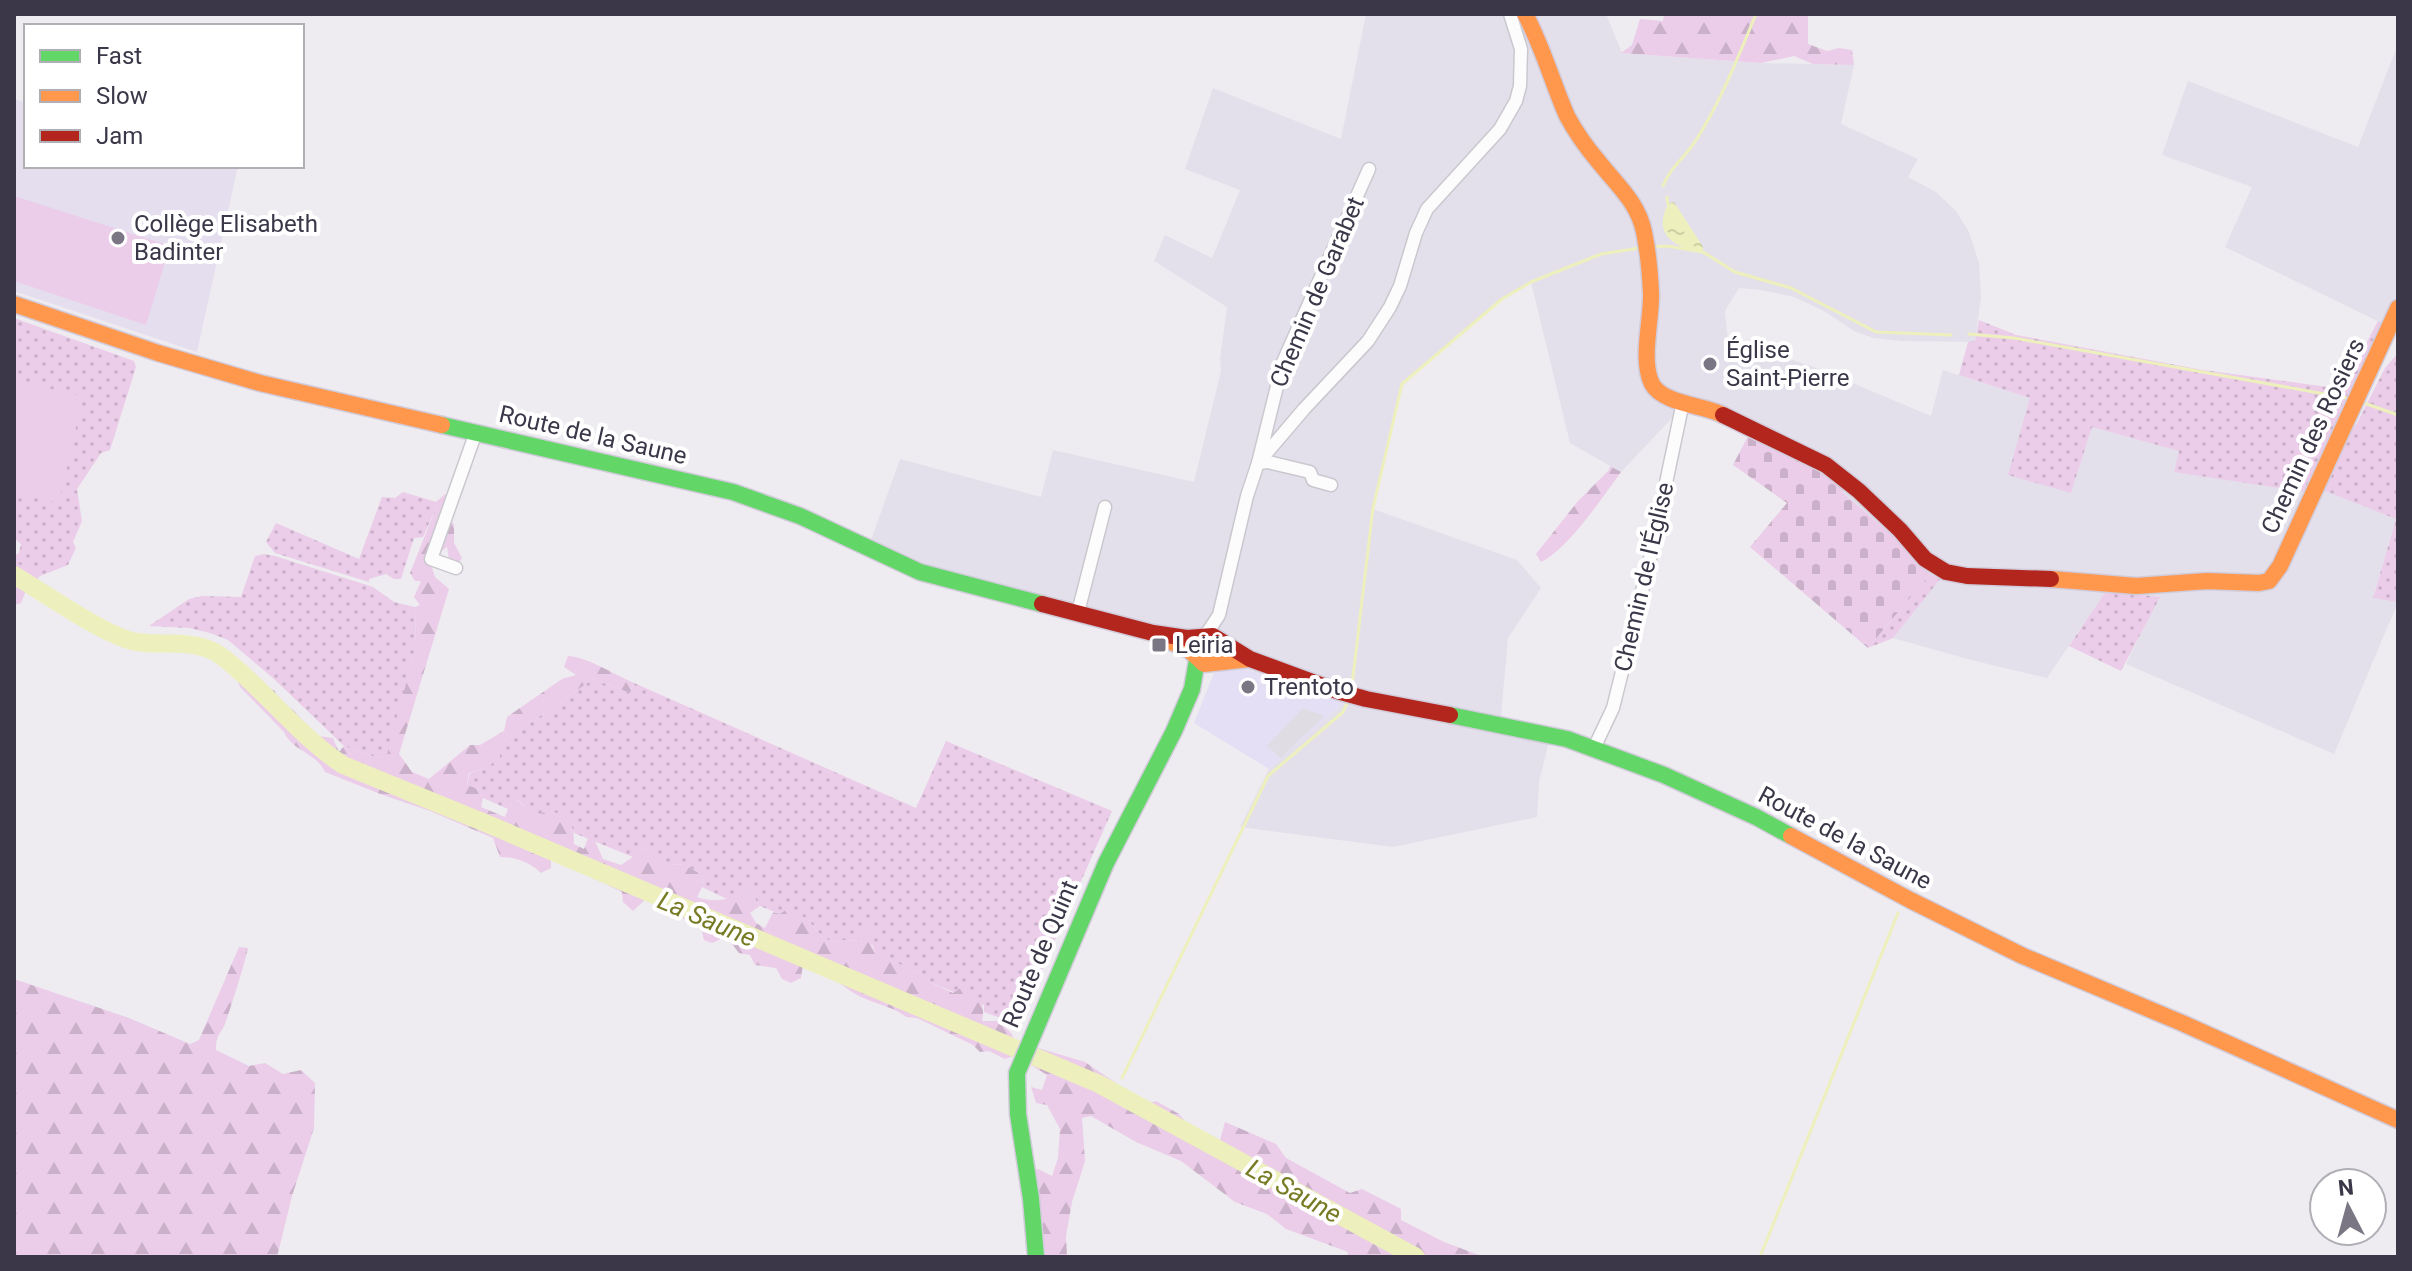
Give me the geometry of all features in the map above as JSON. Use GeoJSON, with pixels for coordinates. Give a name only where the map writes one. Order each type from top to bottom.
{"type":"FeatureCollection","features":[{"type":"Feature","properties":{"kind":"street","name":"Chemin de Garabet"},"geometry":{"type":"LineString","coordinates":[[1258,463],[1368,341],[1400,286],[1416,233],[1427,209],[1510,114],[1520,86],[1522,58],[1510,14]]}},
{"type":"Feature","properties":{"kind":"street"},"geometry":{"type":"LineString","coordinates":[[1525,14],[1539,40],[1568,117],[1596,159],[1634,203],[1644,230],[1648,256],[1651,308],[1647,348],[1649,375],[1659,392],[1683,402]]}},
{"type":"Feature","properties":{"kind":"street","name":"Chemin de Garabet"},"geometry":{"type":"LineString","coordinates":[[1212,639],[1283,362],[1369,169]]}},
{"type":"Feature","properties":{"kind":"street","name":"Route de la Saune"},"geometry":{"type":"LineString","coordinates":[[14,304],[230,375],[754,498],[920,572],[1153,633],[1212,639],[1250,659],[1366,699],[1522,728],[1594,748],[1725,802],[2023,956],[2398,1120]]}},
{"type":"Feature","properties":{"kind":"street","name":"Chemin des Rosiers"},"geometry":{"type":"LineString","coordinates":[[1683,402],[1709,408],[1826,465],[1859,491],[1925,559],[1946,572],[1967,576],[2136,586],[2269,581],[2280,566],[2398,308]]}},
{"type":"Feature","properties":{"kind":"street","name":"Chemin de l'Église"},"geometry":{"type":"LineString","coordinates":[[1594,748],[1613,708],[1650,559],[1683,402]]}},
{"type":"Feature","properties":{"kind":"street"},"geometry":{"type":"LineString","coordinates":[[456,568],[431,559],[476,432]]}},
{"type":"Feature","properties":{"kind":"street"},"geometry":{"type":"LineString","coordinates":[[1258,463],[1268,462],[1310,472],[1313,480],[1331,485]]}},
{"type":"Feature","properties":{"kind":"street"},"geometry":{"type":"LineString","coordinates":[[1078,612],[1105,507]]}},
{"type":"Feature","properties":{"kind":"street","name":"Route de la Saune"},"geometry":{"type":"LineString","coordinates":[[1153,633],[1205,661],[1250,659]]}},
{"type":"Feature","properties":{"kind":"street"},"geometry":{"type":"LineString","coordinates":[[1212,639],[1223,654],[1205,661],[1195,643],[1212,639]]}},
{"type":"Feature","properties":{"kind":"street","name":"Route de Quint"},"geometry":{"type":"LineString","coordinates":[[1036,1257],[1018,1114],[1016,1089],[1019,1065],[1106,863],[1169,743],[1205,661]]}},
{"type":"Feature","properties":{"kind":"shaded area"},"geometry":{"type":"Polygon","coordinates":[[[1366,14],[1606,14],[1622,53],[1761,63],[1854,65],[1841,124],[1918,159],[1908,177],[1936,192],[1956,211],[1969,232],[1979,263],[1981,297],[1975,342],[1873,338],[1854,331],[1824,311],[1794,297],[1739,288],[1725,311],[1728,340],[1739,353],[1780,362],[1793,360],[1931,416],[1943,370],[2030,398],[2071,493],[2092,427],[2180,451],[2174,472],[2310,484],[2396,519],[2373,597],[2398,602],[2334,754],[2126,664],[2159,597],[2106,591],[2047,678],[1893,638],[1939,579],[1841,492],[1846,486],[1826,470],[1705,410],[1674,416],[1621,472],[1570,443],[1531,282],[1502,299],[1402,384],[1373,509],[1517,560],[1541,588],[1508,638],[1501,716],[1552,729],[1539,782],[1537,817],[1393,847],[1240,827],[1269,769],[1344,702],[1168,643],[866,554],[900,459],[1041,497],[1053,450],[1194,482],[1221,371],[1227,307],[1154,261],[1165,235],[1212,258],[1240,190],[1185,169],[1213,88],[1341,139],[1366,14]]]}},
{"type":"Feature","properties":{"kind":"shaded area"},"geometry":{"type":"Polygon","coordinates":[[[2398,44],[2396,330],[2225,247],[2252,187],[2162,155],[2188,81],[2358,147],[2398,44]]]}},
{"type":"Feature","properties":{"kind":"shaded area","name":"Collège Elisabeth Badinter"},"geometry":{"type":"Polygon","coordinates":[[[14,99],[24,102],[24,168],[238,168],[197,352],[14,291],[14,99]]]}},
{"type":"Feature","properties":{"kind":"shaded area"},"geometry":{"type":"Polygon","coordinates":[[[1236,666],[1344,702],[1269,769],[1194,723],[1214,673],[1236,666]]]}},
{"type":"Feature","properties":{"kind":"shaded area"},"geometry":{"type":"Polygon","coordinates":[[[1303,708],[1324,716],[1281,758],[1267,746],[1303,708]]]}},
{"type":"Feature","properties":{"kind":"green space"},"geometry":{"type":"Polygon","coordinates":[[[1664,14],[1808,14],[1808,44],[1827,51],[1839,48],[1852,50],[1854,65],[1813,64],[1794,56],[1761,63],[1621,53],[1632,45],[1640,19],[1663,21],[1664,14]]]}},
{"type":"Feature","properties":{"kind":"green space"},"geometry":{"type":"Polygon","coordinates":[[[14,196],[170,246],[146,325],[14,281],[14,196]]]}},
{"type":"Feature","properties":{"kind":"green space"},"geometry":{"type":"Polygon","coordinates":[[[14,318],[134,361],[136,367],[110,450],[101,453],[77,489],[82,521],[73,542],[76,548],[68,565],[40,576],[14,562],[21,544],[14,538],[14,318]]]}},
{"type":"Feature","properties":{"kind":"green space"},"geometry":{"type":"Polygon","coordinates":[[[1979,320],[2016,335],[2203,370],[2342,389],[2378,321],[2387,326],[2306,492],[2174,472],[2179,451],[2092,427],[2071,493],[2008,475],[2030,398],[1959,375],[1968,342],[1975,341],[1979,320]]]}},
{"type":"Feature","properties":{"kind":"green space"},"geometry":{"type":"Polygon","coordinates":[[[2398,353],[2398,602],[2373,598],[2396,519],[2323,490],[2346,438],[2385,368],[2398,353]]]}},
{"type":"Feature","properties":{"kind":"green space"},"geometry":{"type":"Polygon","coordinates":[[[14,381],[83,396],[59,503],[14,493],[14,381]]]}},
{"type":"Feature","properties":{"kind":"green space"},"geometry":{"type":"Polygon","coordinates":[[[1749,434],[1821,467],[1818,470],[1822,473],[1826,470],[1846,486],[1842,492],[1901,543],[1930,574],[1868,648],[1750,547],[1787,503],[1733,465],[1749,434]]]}},
{"type":"Feature","properties":{"kind":"green space"},"geometry":{"type":"Polygon","coordinates":[[[1610,466],[1621,472],[1573,535],[1541,562],[1536,554],[1610,466]]]}},
{"type":"Feature","properties":{"kind":"green space"},"geometry":{"type":"Polygon","coordinates":[[[403,492],[436,502],[436,508],[423,537],[414,538],[401,579],[386,574],[369,579],[369,582],[275,553],[266,542],[276,523],[359,559],[382,497],[395,498],[403,492]]]}},
{"type":"Feature","properties":{"kind":"green space"},"geometry":{"type":"Polygon","coordinates":[[[445,494],[451,505],[447,518],[454,524],[454,543],[462,558],[457,566],[449,559],[447,547],[431,565],[435,577],[449,589],[399,754],[412,772],[429,779],[470,745],[480,745],[504,731],[507,717],[562,679],[576,675],[564,667],[568,656],[601,667],[634,683],[630,693],[593,679],[501,743],[500,757],[488,767],[469,773],[467,785],[480,790],[483,798],[481,807],[505,817],[516,800],[537,818],[545,811],[565,816],[573,829],[574,844],[584,849],[588,838],[595,841],[603,859],[621,865],[646,848],[655,852],[666,864],[686,865],[703,876],[697,897],[724,900],[749,890],[760,906],[750,913],[756,923],[765,928],[773,912],[780,914],[790,907],[808,920],[823,938],[835,942],[858,941],[867,927],[874,931],[871,945],[875,953],[953,993],[964,986],[974,993],[982,1004],[982,1021],[999,1021],[1012,1034],[1017,1055],[1005,1059],[989,1051],[980,1052],[973,1045],[917,1018],[906,1017],[862,997],[803,965],[801,978],[791,983],[782,979],[776,968],[755,965],[750,955],[739,953],[732,944],[734,937],[724,932],[719,940],[712,943],[704,940],[701,928],[647,898],[633,911],[623,902],[622,892],[551,858],[551,868],[541,873],[522,861],[500,857],[493,838],[325,772],[316,760],[293,744],[240,687],[234,671],[245,666],[262,685],[275,691],[277,700],[293,710],[318,736],[333,738],[339,752],[344,746],[378,758],[387,755],[416,646],[415,607],[420,605],[414,597],[421,581],[415,581],[410,573],[436,502],[445,494]]]}},
{"type":"Feature","properties":{"kind":"green space"},"geometry":{"type":"Polygon","coordinates":[[[264,554],[373,587],[394,602],[415,607],[416,646],[388,755],[378,758],[344,746],[228,640],[189,628],[149,626],[189,599],[202,596],[241,597],[255,556],[264,554]]]}},
{"type":"Feature","properties":{"kind":"green space"},"geometry":{"type":"Polygon","coordinates":[[[14,562],[41,575],[25,593],[21,603],[14,605],[14,562]]]}},
{"type":"Feature","properties":{"kind":"green space"},"geometry":{"type":"Polygon","coordinates":[[[1930,574],[1940,579],[1893,638],[1868,648],[1930,574]]]}},
{"type":"Feature","properties":{"kind":"green space"},"geometry":{"type":"Polygon","coordinates":[[[2106,591],[2160,597],[2121,671],[2069,646],[2106,591]]]}},
{"type":"Feature","properties":{"kind":"green space"},"geometry":{"type":"Polygon","coordinates":[[[593,679],[630,693],[634,683],[916,808],[946,741],[1112,811],[1020,1019],[1014,1023],[984,1012],[984,1005],[925,980],[919,973],[875,953],[867,928],[858,941],[835,942],[823,938],[808,920],[760,906],[749,890],[729,900],[702,887],[703,876],[686,865],[666,864],[646,848],[633,857],[574,833],[568,819],[535,817],[517,800],[508,809],[483,798],[480,790],[467,786],[470,773],[488,767],[501,743],[593,679]]]}},
{"type":"Feature","properties":{"kind":"green space"},"geometry":{"type":"Polygon","coordinates":[[[239,947],[248,948],[216,1050],[249,1066],[265,1063],[283,1074],[301,1070],[315,1083],[314,1128],[277,1257],[14,1257],[14,979],[129,1018],[190,1044],[199,1040],[239,947]]]}},
{"type":"Feature","properties":{"kind":"green space"},"geometry":{"type":"Polygon","coordinates":[[[1038,1048],[1085,1062],[1147,1104],[1156,1101],[1179,1114],[1194,1132],[1219,1144],[1225,1122],[1276,1144],[1286,1158],[1350,1193],[1362,1189],[1401,1209],[1401,1220],[1444,1242],[1479,1255],[1504,1257],[1347,1257],[1348,1252],[1286,1229],[1267,1214],[1235,1202],[1181,1161],[1136,1142],[1091,1116],[1082,1118],[1085,1161],[1072,1202],[1066,1236],[1067,1257],[1044,1257],[1044,1250],[1037,1239],[1032,1171],[1038,1169],[1052,1176],[1058,1158],[1060,1129],[1047,1105],[1036,1103],[1031,1087],[1042,1090],[1047,1075],[1028,1063],[1038,1048]]]}},
{"type":"Feature","properties":{"kind":"water"},"geometry":{"type":"Polygon","coordinates":[[[1674,202],[1703,247],[1703,252],[1675,243],[1665,232],[1664,215],[1668,204],[1674,202]]]}},
{"type":"Feature","properties":{"kind":"waterway"},"geometry":{"type":"LineString","coordinates":[[1663,186],[1713,110],[1756,14]]}},
{"type":"Feature","properties":{"kind":"waterway"},"geometry":{"type":"LineString","coordinates":[[1667,197],[1668,204]]}},
{"type":"Feature","properties":{"kind":"waterway"},"geometry":{"type":"LineString","coordinates":[[1652,247],[1667,246],[1703,252],[1735,272],[1791,288],[1876,332],[1951,335]]}},
{"type":"Feature","properties":{"kind":"waterway"},"geometry":{"type":"LineString","coordinates":[[1352,685],[1373,508],[1402,384],[1502,299],[1531,282],[1601,254],[1640,248]]}},
{"type":"Feature","properties":{"kind":"waterway"},"geometry":{"type":"LineString","coordinates":[[1969,334],[2014,338],[2347,398]]}},
{"type":"Feature","properties":{"kind":"waterway"},"geometry":{"type":"LineString","coordinates":[[2364,403],[2398,415]]}},
{"type":"Feature","properties":{"kind":"waterway","name":"La Saune"},"geometry":{"type":"LineString","coordinates":[[14,575],[92,623],[124,638],[137,642],[196,646],[215,652],[343,765],[1099,1084],[1416,1257]]}},
{"type":"Feature","properties":{"kind":"waterway"},"geometry":{"type":"LineString","coordinates":[[1122,1078],[1268,776],[1343,712],[1347,703]]}},
{"type":"Feature","properties":{"kind":"waterway"},"geometry":{"type":"LineString","coordinates":[[1760,1257],[1898,913]]}},
{"type":"Feature","properties":{"kind":"waterway","name":"La Saune"},"geometry":{"type":"LineString","coordinates":[[1116,1093],[1118,1088]]}},
{"type":"Feature","properties":{"kind":"traffic: fast"},"geometry":{"type":"LineString","coordinates":[[442,425],[733,492],[800,516],[920,572],[1042,604]]}},
{"type":"Feature","properties":{"kind":"traffic: fast"},"geometry":{"type":"LineString","coordinates":[[1036,1257],[1018,1114],[1017,1073],[1106,863],[1174,731],[1192,689],[1197,660]]}},
{"type":"Feature","properties":{"kind":"traffic: fast"},"geometry":{"type":"LineString","coordinates":[[1450,715],[1567,739],[1664,775],[1791,836]]}},
{"type":"Feature","properties":{"kind":"traffic: slow"},"geometry":{"type":"LineString","coordinates":[[1525,14],[1570,122],[1626,194],[1641,221],[1651,285],[1647,363],[1652,384],[1657,391],[1674,400],[1723,415]]}},
{"type":"Feature","properties":{"kind":"traffic: slow"},"geometry":{"type":"LineString","coordinates":[[14,304],[158,353],[260,383],[442,425]]}},
{"type":"Feature","properties":{"kind":"traffic: slow"},"geometry":{"type":"LineString","coordinates":[[2051,579],[2136,586],[2269,581],[2280,566],[2398,308]]}},
{"type":"Feature","properties":{"kind":"traffic: slow"},"geometry":{"type":"LineString","coordinates":[[1169,641],[1189,650],[1204,664],[1249,659]]}},
{"type":"Feature","properties":{"kind":"traffic: slow"},"geometry":{"type":"LineString","coordinates":[[1791,836],[2023,956],[2398,1120]]}},
{"type":"Feature","properties":{"kind":"traffic: jam"},"geometry":{"type":"LineString","coordinates":[[1723,415],[1826,465],[1859,491],[1925,559],[1946,572],[1967,576],[2051,579]]}},
{"type":"Feature","properties":{"kind":"traffic: jam"},"geometry":{"type":"LineString","coordinates":[[1042,604],[1153,633],[1187,638],[1213,636],[1250,659],[1337,691],[1450,715]]}},
{"type":"Feature","properties":{"kind":"place","name":"Collège Elisabeth Badinter"},"geometry":{"type":"Point","coordinates":[118,238]}},
{"type":"Feature","properties":{"kind":"place","name":"Église Saint-Pierre"},"geometry":{"type":"Point","coordinates":[1710,364]}},
{"type":"Feature","properties":{"kind":"place","name":"Leiria"},"geometry":{"type":"Point","coordinates":[1159,645]}},
{"type":"Feature","properties":{"kind":"place","name":"Trentoto"},"geometry":{"type":"Point","coordinates":[1248,687]}}]}
